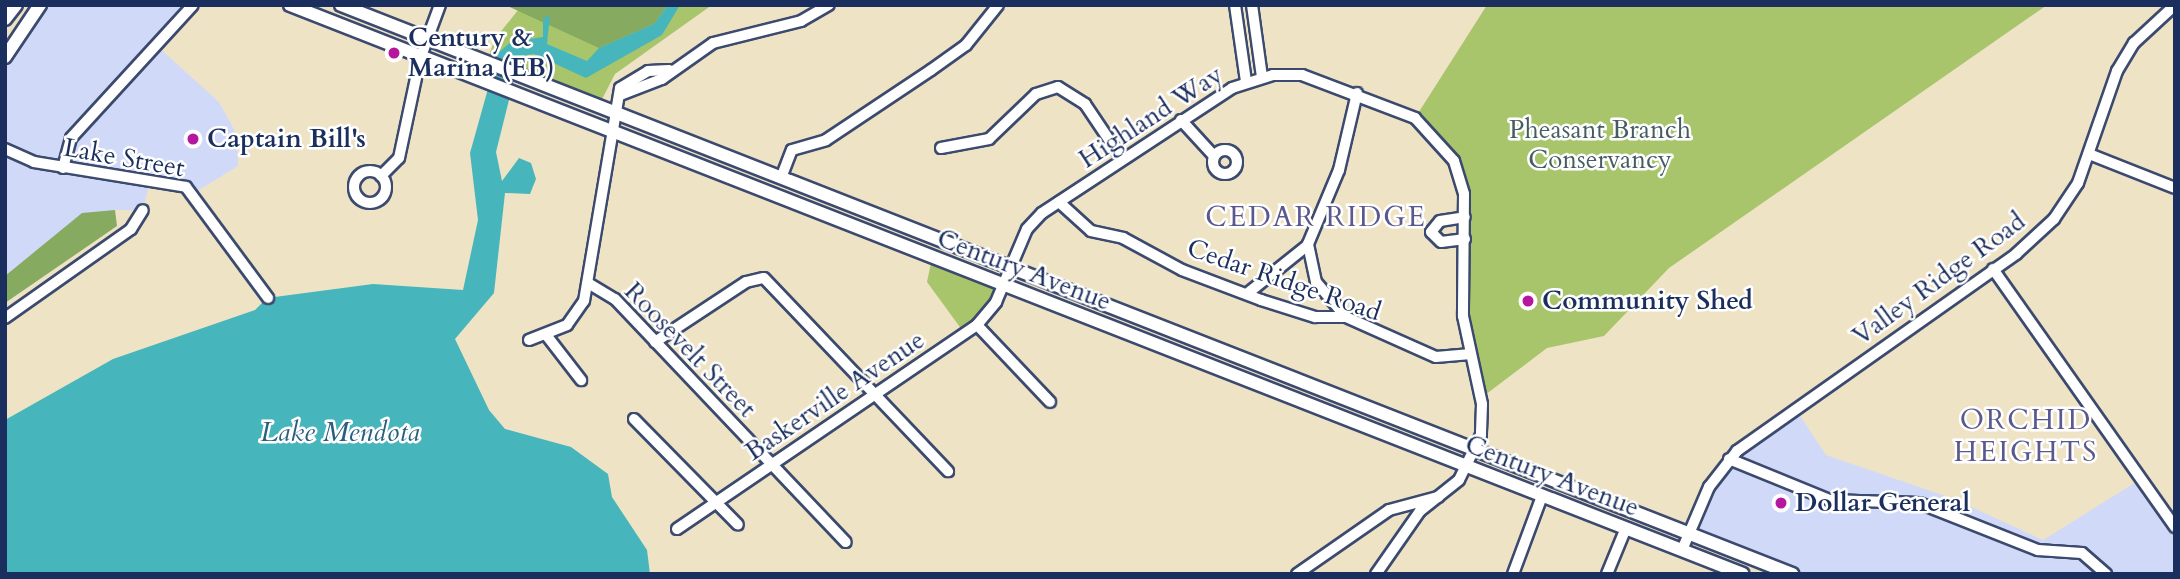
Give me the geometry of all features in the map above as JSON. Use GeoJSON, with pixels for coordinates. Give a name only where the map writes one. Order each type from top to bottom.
{"type":"FeatureCollection","features":[{"type":"Feature","properties":{"kind":"main road"},"geometry":{"type":"LineString","coordinates":[[5,19],[16,5]]}},
{"type":"Feature","properties":{"kind":"main road"},"geometry":{"type":"LineString","coordinates":[[5,57],[40,5]]}},
{"type":"Feature","properties":{"kind":"main road","name":"Century Avenue"},"geometry":{"type":"LineString","coordinates":[[290,5],[472,80],[1743,574]]}},
{"type":"Feature","properties":{"kind":"main road","name":"Century Avenue"},"geometry":{"type":"LineString","coordinates":[[341,5],[1792,574]]}},
{"type":"Feature","properties":{"kind":"street"},"geometry":{"type":"LineString","coordinates":[[63,168],[71,138],[193,5]]}},
{"type":"Feature","properties":{"kind":"street"},"geometry":{"type":"LineString","coordinates":[[381,176],[400,158],[420,58],[440,5]]}},
{"type":"Feature","properties":{"kind":"street"},"geometry":{"type":"LineString","coordinates":[[528,340],[547,336],[578,313],[588,283],[609,131],[620,95],[628,80],[656,68],[669,70],[713,43],[801,21],[829,5]]}},
{"type":"Feature","properties":{"kind":"street"},"geometry":{"type":"LineString","coordinates":[[781,178],[792,150],[826,140],[931,70],[966,45],[998,5]]}},
{"type":"Feature","properties":{"kind":"street"},"geometry":{"type":"LineString","coordinates":[[1235,5],[1246,81]]}},
{"type":"Feature","properties":{"kind":"street"},"geometry":{"type":"LineString","coordinates":[[1252,5],[1262,77]]}},
{"type":"Feature","properties":{"kind":"street","name":"Valley Ridge Road"},"geometry":{"type":"LineString","coordinates":[[1682,550],[1729,458],[1993,269],[2054,219],[2089,154],[2116,71],[2175,5]]}},
{"type":"Feature","properties":{"kind":"street","name":"Highland Way"},"geometry":{"type":"LineString","coordinates":[[1004,286],[1027,229],[1059,202],[1122,159],[1246,81],[1262,77],[1302,75],[1357,93],[1415,118],[1436,136],[1460,176],[1465,217],[1468,354],[1483,412],[1476,450],[1468,467],[1420,511],[1376,574]]}},
{"type":"Feature","properties":{"kind":"street"},"geometry":{"type":"LineString","coordinates":[[941,148],[989,139],[1037,94],[1058,87],[1085,104],[1122,159]]}},
{"type":"Feature","properties":{"kind":"street"},"geometry":{"type":"LineString","coordinates":[[1248,293],[1308,244],[1339,170],[1357,93]]}},
{"type":"Feature","properties":{"kind":"street"},"geometry":{"type":"LineString","coordinates":[[1181,120],[1214,156]]}},
{"type":"Feature","properties":{"kind":"street","name":"Lake Street"},"geometry":{"type":"LineString","coordinates":[[5,149],[63,168],[186,187],[268,298]]}},
{"type":"Feature","properties":{"kind":"street"},"geometry":{"type":"LineString","coordinates":[[2089,154],[2175,188]]}},
{"type":"Feature","properties":{"kind":"street","name":"Cedar Ridge Road"},"geometry":{"type":"LineString","coordinates":[[1059,202],[1091,231],[1123,238],[1182,270],[1315,317],[1346,317],[1436,357],[1468,354]]}},
{"type":"Feature","properties":{"kind":"street"},"geometry":{"type":"LineString","coordinates":[[5,318],[131,229],[143,210]]}},
{"type":"Feature","properties":{"kind":"street"},"geometry":{"type":"LineString","coordinates":[[1465,217],[1440,221],[1431,232],[1441,242],[1465,239]]}},
{"type":"Feature","properties":{"kind":"street"},"geometry":{"type":"LineString","coordinates":[[1308,244],[1316,282],[1346,317]]}},
{"type":"Feature","properties":{"kind":"street"},"geometry":{"type":"LineString","coordinates":[[1993,269],[2175,527]]}},
{"type":"Feature","properties":{"kind":"street"},"geometry":{"type":"LineString","coordinates":[[655,342],[750,279],[767,280],[948,471]]}},
{"type":"Feature","properties":{"kind":"street","name":"Roosevelt Street"},"geometry":{"type":"LineString","coordinates":[[588,283],[615,299],[846,542]]}},
{"type":"Feature","properties":{"kind":"street","name":"Baskerville Avenue"},"geometry":{"type":"LineString","coordinates":[[677,529],[977,325],[1004,286]]}},
{"type":"Feature","properties":{"kind":"street"},"geometry":{"type":"LineString","coordinates":[[977,325],[1051,402]]}},
{"type":"Feature","properties":{"kind":"street"},"geometry":{"type":"LineString","coordinates":[[547,336],[581,380]]}},
{"type":"Feature","properties":{"kind":"street"},"geometry":{"type":"LineString","coordinates":[[634,419],[738,526]]}},
{"type":"Feature","properties":{"kind":"street"},"geometry":{"type":"LineString","coordinates":[[1729,458],[1830,500],[1919,503],[2038,550],[2082,553],[2106,574]]}},
{"type":"Feature","properties":{"kind":"street"},"geometry":{"type":"LineString","coordinates":[[1513,574],[1542,496]]}},
{"type":"Feature","properties":{"kind":"street"},"geometry":{"type":"LineString","coordinates":[[1297,574],[1389,510],[1438,497]]}},
{"type":"Feature","properties":{"kind":"street"},"geometry":{"type":"LineString","coordinates":[[1607,574],[1626,528]]}},
{"type":"Feature","properties":{"kind":"shaded area"},"geometry":{"type":"Polygon","coordinates":[[[46,5],[193,5],[157,46],[219,102],[237,135],[238,166],[194,193],[150,181],[143,210],[115,210],[5,276],[5,57],[46,5]]]}},
{"type":"Feature","properties":{"kind":"shaded area"},"geometry":{"type":"Polygon","coordinates":[[[1795,408],[1826,455],[1954,499],[2043,540],[2141,479],[2175,527],[2175,574],[1806,574],[1688,534],[1718,473],[1795,408]]]}},
{"type":"Feature","properties":{"kind":"green space"},"geometry":{"type":"Polygon","coordinates":[[[505,5],[668,5],[654,24],[599,48],[505,5]]]}},
{"type":"Feature","properties":{"kind":"green space"},"geometry":{"type":"Polygon","coordinates":[[[522,5],[712,5],[615,74],[598,107],[486,63],[495,39],[522,5]]]}},
{"type":"Feature","properties":{"kind":"green space","name":"Pheasant Branch Conservancy"},"geometry":{"type":"Polygon","coordinates":[[[1487,5],[2047,5],[1669,268],[1604,336],[1547,348],[1481,398],[1468,354],[1460,176],[1415,118],[1487,5]]]}},
{"type":"Feature","properties":{"kind":"green space"},"geometry":{"type":"Polygon","coordinates":[[[115,210],[117,226],[5,303],[5,276],[82,213],[115,210]]]}},
{"type":"Feature","properties":{"kind":"green space"},"geometry":{"type":"Polygon","coordinates":[[[932,258],[1004,286],[965,334],[927,282],[932,258]]]}},
{"type":"Feature","properties":{"kind":"water","name":"Lake Mendota"},"geometry":{"type":"Polygon","coordinates":[[[668,5],[680,5],[662,35],[586,78],[534,54],[520,56],[496,152],[502,181],[519,158],[531,163],[536,179],[530,194],[505,193],[494,293],[455,339],[489,410],[505,429],[571,447],[608,474],[612,497],[647,550],[650,574],[5,574],[5,420],[113,359],[255,310],[267,298],[373,284],[463,290],[478,220],[470,153],[498,53],[511,42],[543,37],[543,19],[550,15],[547,44],[587,61],[599,48],[654,24],[668,5]]]}},
{"type":"Feature","properties":{"kind":"place","name":"Century & Marina (EB)"},"geometry":{"type":"Point","coordinates":[394,53]}},
{"type":"Feature","properties":{"kind":"place","name":"Captain Bill's"},"geometry":{"type":"Point","coordinates":[193,139]}},
{"type":"Feature","properties":{"kind":"place","name":"Community Shed"},"geometry":{"type":"Point","coordinates":[1528,301]}},
{"type":"Feature","properties":{"kind":"place","name":"Dollar General"},"geometry":{"type":"Point","coordinates":[1781,503]}},
{"type":"Feature","properties":{"kind":"district","name":"CEDAR RIDGE"},"geometry":{"type":"Point","coordinates":[1316,217]}},
{"type":"Feature","properties":{"kind":"district","name":"ORCHID HEIGHTS"},"geometry":{"type":"Point","coordinates":[2026,436]}}]}
